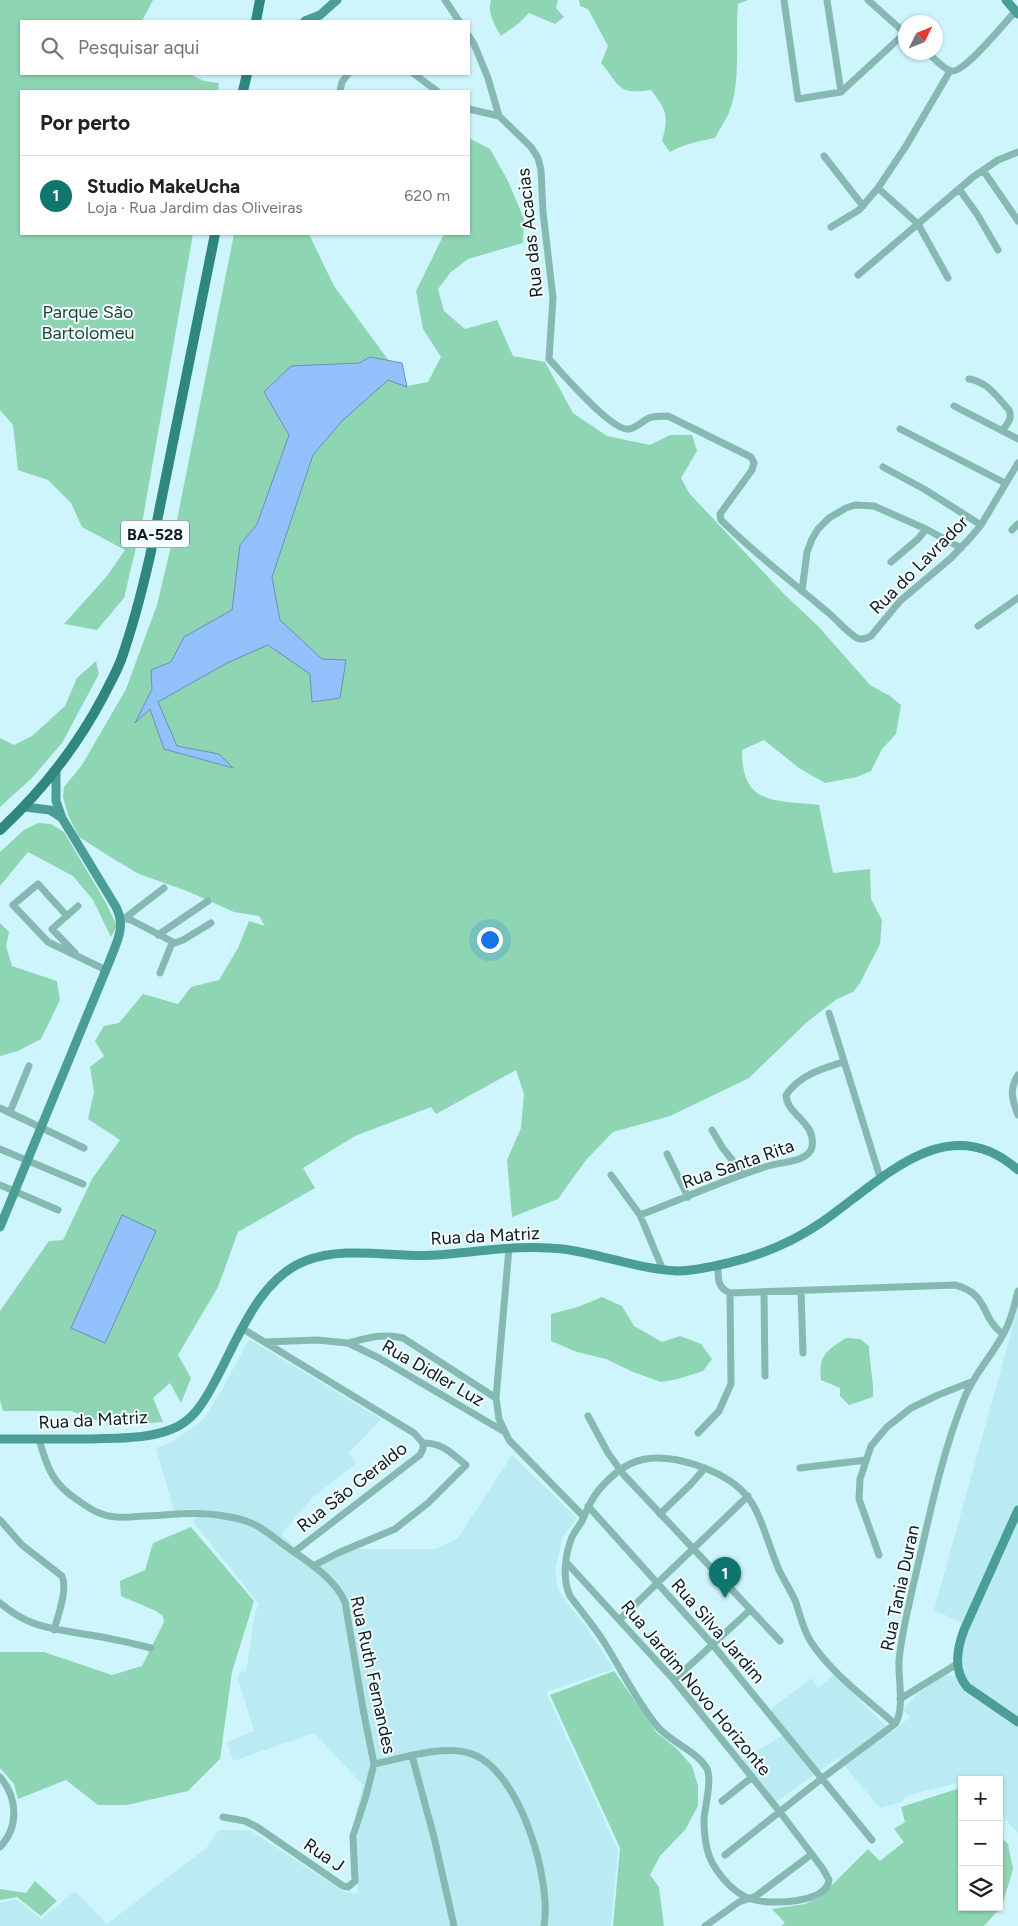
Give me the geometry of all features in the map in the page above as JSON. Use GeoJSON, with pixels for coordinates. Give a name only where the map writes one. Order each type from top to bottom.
{"type":"FeatureCollection","features":[{"type":"Feature","properties":{"kind":"main road"},"geometry":{"type":"LineString","coordinates":[[257,20],[260,0]]}},
{"type":"Feature","properties":{"kind":"main road"},"geometry":{"type":"LineString","coordinates":[[243,90],[247,75]]}},
{"type":"Feature","properties":{"kind":"main road","name":"BA-528"},"geometry":{"type":"LineString","coordinates":[[0,830],[25,807],[56,772],[76,744],[121,661],[142,594],[215,235]]}},
{"type":"Feature","properties":{"kind":"street"},"geometry":{"type":"LineString","coordinates":[[308,20],[320,15],[337,0]]}},
{"type":"Feature","properties":{"kind":"street"},"geometry":{"type":"LineString","coordinates":[[444,0],[458,20]]}},
{"type":"Feature","properties":{"kind":"street"},"geometry":{"type":"LineString","coordinates":[[784,0],[798,99],[841,92],[898,39]]}},
{"type":"Feature","properties":{"kind":"street"},"geometry":{"type":"LineString","coordinates":[[827,0],[841,92]]}},
{"type":"Feature","properties":{"kind":"street"},"geometry":{"type":"LineString","coordinates":[[868,0],[898,27]]}},
{"type":"Feature","properties":{"kind":"street"},"geometry":{"type":"LineString","coordinates":[[937,60],[950,71],[957,72],[964,68],[1017,13],[1006,0]]}},
{"type":"Feature","properties":{"kind":"street","name":"Rua das Acacias"},"geometry":{"type":"LineString","coordinates":[[470,38],[488,78],[499,116],[531,147],[538,158],[541,170],[543,212],[553,298],[549,359],[615,426],[629,429],[653,416],[668,416],[751,457],[754,463],[752,470],[719,517],[772,567],[802,591]]}},
{"type":"Feature","properties":{"kind":"street"},"geometry":{"type":"LineString","coordinates":[[832,228],[863,206],[878,188],[906,146],[950,71]]}},
{"type":"Feature","properties":{"kind":"street"},"geometry":{"type":"LineString","coordinates":[[340,90],[342,82],[347,75]]}},
{"type":"Feature","properties":{"kind":"street"},"geometry":{"type":"LineString","coordinates":[[415,75],[436,90]]}},
{"type":"Feature","properties":{"kind":"street"},"geometry":{"type":"LineString","coordinates":[[470,109],[499,116]]}},
{"type":"Feature","properties":{"kind":"street"},"geometry":{"type":"LineString","coordinates":[[858,275],[983,170],[998,160],[1018,152]]}},
{"type":"Feature","properties":{"kind":"street"},"geometry":{"type":"LineString","coordinates":[[824,156],[863,206]]}},
{"type":"Feature","properties":{"kind":"street"},"geometry":{"type":"LineString","coordinates":[[983,170],[1018,221]]}},
{"type":"Feature","properties":{"kind":"street"},"geometry":{"type":"LineString","coordinates":[[878,188],[918,224],[948,278]]}},
{"type":"Feature","properties":{"kind":"street"},"geometry":{"type":"LineString","coordinates":[[959,189],[977,214],[998,250]]}},
{"type":"Feature","properties":{"kind":"street"},"geometry":{"type":"LineString","coordinates":[[969,379],[986,385],[1009,410],[1010,420],[1002,431]]}},
{"type":"Feature","properties":{"kind":"street"},"geometry":{"type":"LineString","coordinates":[[954,406],[1018,439]]}},
{"type":"Feature","properties":{"kind":"street"},"geometry":{"type":"LineString","coordinates":[[900,429],[1005,484]]}},
{"type":"Feature","properties":{"kind":"street","name":"Rua do Lavrador"},"geometry":{"type":"LineString","coordinates":[[802,591],[853,635],[859,639],[866,639],[871,636],[912,590],[961,548],[981,524],[1018,463]]}},
{"type":"Feature","properties":{"kind":"street"},"geometry":{"type":"LineString","coordinates":[[883,468],[924,489],[981,524]]}},
{"type":"Feature","properties":{"kind":"street"},"geometry":{"type":"LineString","coordinates":[[802,591],[807,552],[812,540],[818,529],[829,518],[846,508],[864,504],[874,506],[926,529],[961,548]]}},
{"type":"Feature","properties":{"kind":"street"},"geometry":{"type":"LineString","coordinates":[[1012,530],[1018,524]]}},
{"type":"Feature","properties":{"kind":"street"},"geometry":{"type":"LineString","coordinates":[[891,562],[918,539],[926,529]]}},
{"type":"Feature","properties":{"kind":"street"},"geometry":{"type":"LineString","coordinates":[[978,626],[1018,598]]}},
{"type":"Feature","properties":{"kind":"street"},"geometry":{"type":"LineString","coordinates":[[56,772],[56,802],[62,818],[123,918],[172,942],[179,942],[211,923]]}},
{"type":"Feature","properties":{"kind":"street"},"geometry":{"type":"LineString","coordinates":[[25,807],[50,810],[62,818]]}},
{"type":"Feature","properties":{"kind":"street"},"geometry":{"type":"LineString","coordinates":[[66,916],[38,884],[13,906],[48,942],[106,970]]}},
{"type":"Feature","properties":{"kind":"street"},"geometry":{"type":"LineString","coordinates":[[1,1224],[106,970],[123,918],[164,888]]}},
{"type":"Feature","properties":{"kind":"street"},"geometry":{"type":"LineString","coordinates":[[158,935],[208,901]]}},
{"type":"Feature","properties":{"kind":"street"},"geometry":{"type":"LineString","coordinates":[[78,906],[52,930],[78,957]]}},
{"type":"Feature","properties":{"kind":"street"},"geometry":{"type":"LineString","coordinates":[[160,973],[172,942]]}},
{"type":"Feature","properties":{"kind":"street"},"geometry":{"type":"LineString","coordinates":[[829,1013],[880,1177]]}},
{"type":"Feature","properties":{"kind":"street","name":"Rua Santa Rita"},"geometry":{"type":"LineString","coordinates":[[640,1215],[743,1174],[802,1158],[811,1151],[812,1134],[790,1106],[786,1095],[798,1082],[808,1076],[844,1062]]}},
{"type":"Feature","properties":{"kind":"street"},"geometry":{"type":"LineString","coordinates":[[10,1112],[29,1066]]}},
{"type":"Feature","properties":{"kind":"street"},"geometry":{"type":"LineString","coordinates":[[1018,1075],[1012,1090],[1012,1098],[1018,1115]]}},
{"type":"Feature","properties":{"kind":"street"},"geometry":{"type":"LineString","coordinates":[[0,1108],[42,1126],[48,1131],[84,1148]]}},
{"type":"Feature","properties":{"kind":"street"},"geometry":{"type":"LineString","coordinates":[[712,1130],[722,1147],[743,1174]]}},
{"type":"Feature","properties":{"kind":"street","name":"Rua da Matriz"},"geometry":{"type":"LineString","coordinates":[[0,1439],[132,1437],[174,1428],[196,1412],[206,1398],[267,1289],[291,1268],[306,1261],[341,1253],[429,1255],[510,1248],[563,1249],[663,1270],[691,1270],[752,1257],[790,1242],[824,1221],[880,1177],[914,1157],[933,1150],[964,1145],[978,1146],[991,1150],[1017,1167]]}},
{"type":"Feature","properties":{"kind":"street"},"geometry":{"type":"LineString","coordinates":[[0,1149],[83,1184]]}},
{"type":"Feature","properties":{"kind":"street"},"geometry":{"type":"LineString","coordinates":[[668,1154],[688,1197]]}},
{"type":"Feature","properties":{"kind":"street"},"geometry":{"type":"LineString","coordinates":[[611,1175],[640,1215],[663,1270]]}},
{"type":"Feature","properties":{"kind":"street"},"geometry":{"type":"LineString","coordinates":[[0,1185],[58,1210]]}},
{"type":"Feature","properties":{"kind":"street"},"geometry":{"type":"LineString","coordinates":[[510,1248],[496,1398],[499,1419],[509,1440],[584,1517]]}},
{"type":"Feature","properties":{"kind":"street"},"geometry":{"type":"LineString","coordinates":[[718,1265],[720,1285],[730,1293],[955,1285],[977,1295],[993,1325],[1003,1334]]}},
{"type":"Feature","properties":{"kind":"street"},"geometry":{"type":"LineString","coordinates":[[801,1290],[803,1353]]}},
{"type":"Feature","properties":{"kind":"street","name":"Rua Tania Duran"},"geometry":{"type":"LineString","coordinates":[[896,1724],[898,1721],[900,1699],[899,1662],[910,1598],[948,1447],[971,1382],[1008,1326],[1018,1291]]}},
{"type":"Feature","properties":{"kind":"street"},"geometry":{"type":"LineString","coordinates":[[764,1292],[765,1376]]}},
{"type":"Feature","properties":{"kind":"street"},"geometry":{"type":"LineString","coordinates":[[698,1433],[719,1411],[730,1384],[732,1358],[730,1293]]}},
{"type":"Feature","properties":{"kind":"street"},"geometry":{"type":"LineString","coordinates":[[243,1329],[414,1432],[423,1443],[434,1443],[440,1446],[466,1465],[428,1504],[395,1529],[338,1553],[313,1566]]}},
{"type":"Feature","properties":{"kind":"street","name":"Rua Didler Luz"},"geometry":{"type":"LineString","coordinates":[[266,1342],[317,1340],[348,1343],[392,1335],[403,1338],[496,1398]]}},
{"type":"Feature","properties":{"kind":"street","name":"Rua Didler Luz"},"geometry":{"type":"LineString","coordinates":[[348,1343],[379,1358],[504,1431]]}},
{"type":"Feature","properties":{"kind":"street"},"geometry":{"type":"LineString","coordinates":[[879,1555],[859,1499],[860,1479],[876,1439],[910,1408],[971,1382]]}},
{"type":"Feature","properties":{"kind":"street"},"geometry":{"type":"LineString","coordinates":[[588,1416],[608,1453],[620,1470],[780,1641]]}},
{"type":"Feature","properties":{"kind":"street","name":"Rua Ruth Fernandes"},"geometry":{"type":"LineString","coordinates":[[39,1439],[51,1475],[59,1485],[72,1497],[102,1514],[118,1517],[191,1514],[222,1515],[253,1523],[278,1538],[337,1588],[345,1602],[361,1700],[374,1764],[437,1751],[455,1750],[471,1753],[483,1759],[503,1781],[523,1813],[538,1856],[545,1908],[544,1926]]}},
{"type":"Feature","properties":{"kind":"street","name":"Rua São Geraldo"},"geometry":{"type":"LineString","coordinates":[[294,1552],[420,1455],[423,1443]]}},
{"type":"Feature","properties":{"kind":"street"},"geometry":{"type":"LineString","coordinates":[[725,1855],[821,1779],[896,1724],[838,1672],[806,1634],[794,1598],[780,1570],[762,1523],[748,1496],[741,1488],[730,1480],[705,1468],[678,1460],[652,1459],[630,1464],[620,1470],[600,1489],[588,1506],[570,1542],[565,1582],[570,1596],[602,1640],[652,1720],[664,1734],[700,1760],[706,1767],[709,1780],[704,1822],[707,1848],[712,1862],[728,1884],[737,1892],[750,1899]]}},
{"type":"Feature","properties":{"kind":"street"},"geometry":{"type":"LineString","coordinates":[[800,1468],[866,1460]]}},
{"type":"Feature","properties":{"kind":"street"},"geometry":{"type":"LineString","coordinates":[[660,1514],[705,1468]]}},
{"type":"Feature","properties":{"kind":"street"},"geometry":{"type":"LineString","coordinates":[[620,1619],[748,1496]]}},
{"type":"Feature","properties":{"kind":"street","name":"Rua Silva Jardim"},"geometry":{"type":"LineString","coordinates":[[588,1506],[713,1645],[872,1840]]}},
{"type":"Feature","properties":{"kind":"street"},"geometry":{"type":"LineString","coordinates":[[1018,1510],[967,1622],[960,1640],[957,1664],[962,1681],[967,1687],[1018,1722]]}},
{"type":"Feature","properties":{"kind":"street"},"geometry":{"type":"LineString","coordinates":[[0,1520],[22,1545],[62,1576],[65,1581],[54,1630]]}},
{"type":"Feature","properties":{"kind":"street","name":"Rua Jardim Novo Horizonte"},"geometry":{"type":"LineString","coordinates":[[567,1563],[674,1680],[828,1875],[829,1884],[811,1897],[787,1903],[750,1899]]}},
{"type":"Feature","properties":{"kind":"street"},"geometry":{"type":"LineString","coordinates":[[0,1603],[20,1618],[54,1630],[151,1648]]}},
{"type":"Feature","properties":{"kind":"street"},"geometry":{"type":"LineString","coordinates":[[674,1680],[750,1610]]}},
{"type":"Feature","properties":{"kind":"street"},"geometry":{"type":"LineString","coordinates":[[900,1699],[957,1664]]}},
{"type":"Feature","properties":{"kind":"street","name":"Rua Ruth Fernandes"},"geometry":{"type":"LineString","coordinates":[[412,1756],[434,1837],[454,1926]]}},
{"type":"Feature","properties":{"kind":"street","name":"Rua J"},"geometry":{"type":"LineString","coordinates":[[223,1817],[257,1827],[343,1886],[348,1887],[355,1881],[353,1836],[374,1764]]}},
{"type":"Feature","properties":{"kind":"street"},"geometry":{"type":"LineString","coordinates":[[0,1777],[11,1794],[14,1815],[9,1836],[0,1847]]}},
{"type":"Feature","properties":{"kind":"street"},"geometry":{"type":"LineString","coordinates":[[722,1801],[751,1778]]}},
{"type":"Feature","properties":{"kind":"street"},"geometry":{"type":"LineString","coordinates":[[705,1926],[732,1906],[756,1896],[812,1854]]}},
{"type":"Feature","properties":{"kind":"shaded area"},"geometry":{"type":"Polygon","coordinates":[[[1018,1308],[1018,1833],[1003,1817],[1003,1776],[958,1776],[958,1783],[906,1796],[902,1802],[880,1808],[838,1758],[776,1802],[742,1761],[787,1732],[770,1710],[811,1678],[818,1688],[834,1675],[892,1732],[910,1717],[902,1710],[917,1694],[944,1676],[964,1675],[962,1645],[967,1625],[934,1610],[1018,1308]]]}},
{"type":"Feature","properties":{"kind":"shaded area"},"geometry":{"type":"Polygon","coordinates":[[[249,1339],[381,1419],[349,1453],[357,1463],[312,1498],[281,1534],[318,1565],[354,1549],[436,1549],[458,1538],[512,1455],[577,1518],[563,1536],[555,1570],[558,1590],[587,1628],[614,1669],[546,1692],[618,1850],[611,1926],[0,1926],[0,1903],[16,1899],[41,1919],[75,1891],[107,1924],[206,1848],[219,1830],[250,1830],[344,1892],[358,1893],[355,1848],[362,1816],[355,1817],[363,1785],[314,1733],[233,1761],[227,1742],[254,1731],[238,1679],[240,1672],[246,1671],[255,1613],[259,1604],[193,1522],[198,1513],[197,1510],[174,1511],[156,1448],[172,1442],[202,1421],[223,1388],[249,1339]]]}},
{"type":"Feature","properties":{"kind":"green space","name":"Parque São Bartolomeu"},"geometry":{"type":"Polygon","coordinates":[[[0,0],[153,0],[143,20],[20,20],[20,75],[192,75],[204,81],[219,83],[218,90],[20,90],[20,235],[193,235],[143,518],[124,598],[97,630],[64,624],[107,576],[125,550],[82,527],[71,503],[48,480],[18,470],[13,425],[0,410],[0,0]]]}},
{"type":"Feature","properties":{"kind":"green space"},"geometry":{"type":"Polygon","coordinates":[[[491,0],[558,0],[556,8],[564,17],[555,24],[529,13],[501,36],[491,14],[491,0]]]}},
{"type":"Feature","properties":{"kind":"green space"},"geometry":{"type":"Polygon","coordinates":[[[579,0],[748,0],[738,4],[737,69],[734,94],[730,111],[715,138],[686,145],[670,152],[662,141],[666,119],[660,103],[651,90],[632,91],[621,87],[601,63],[608,46],[588,9],[580,6],[579,0]]]}},
{"type":"Feature","properties":{"kind":"green space"},"geometry":{"type":"Polygon","coordinates":[[[470,140],[490,149],[508,181],[524,219],[523,243],[468,259],[451,272],[438,289],[444,311],[465,329],[497,320],[513,356],[545,362],[573,413],[607,436],[650,445],[670,435],[692,435],[697,451],[681,478],[689,493],[784,594],[819,627],[870,685],[890,696],[901,705],[896,734],[882,749],[871,771],[857,777],[825,783],[799,768],[764,740],[742,750],[743,768],[748,782],[754,791],[764,797],[775,800],[819,805],[833,873],[870,869],[871,899],[882,920],[880,944],[860,983],[853,992],[837,999],[807,1022],[749,1078],[670,1116],[613,1132],[586,1160],[558,1199],[512,1217],[507,1160],[521,1128],[524,1094],[516,1070],[436,1114],[431,1107],[355,1136],[303,1168],[315,1188],[238,1232],[218,1287],[178,1355],[191,1378],[181,1403],[170,1383],[153,1398],[163,1422],[112,1426],[71,1411],[3,1411],[0,1400],[0,1311],[49,1241],[63,1240],[92,1179],[120,1140],[88,1119],[94,1092],[90,1067],[104,1056],[95,1041],[104,1026],[119,1023],[143,994],[178,1004],[191,987],[219,980],[238,948],[249,921],[265,926],[259,916],[234,912],[187,891],[139,874],[79,837],[68,815],[63,797],[64,787],[82,765],[126,689],[157,605],[176,525],[234,235],[309,235],[334,286],[389,361],[402,363],[407,386],[428,382],[441,357],[423,329],[416,291],[444,235],[470,235],[470,140]]]}},
{"type":"Feature","properties":{"kind":"green space"},"geometry":{"type":"Polygon","coordinates":[[[96,661],[99,674],[62,743],[32,778],[0,807],[0,738],[14,745],[32,736],[65,706],[77,678],[96,661]]]}},
{"type":"Feature","properties":{"kind":"green space"},"geometry":{"type":"Polygon","coordinates":[[[38,823],[51,824],[64,832],[106,903],[117,926],[111,937],[93,900],[73,876],[28,852],[0,886],[0,852],[24,830],[38,823]]]}},
{"type":"Feature","properties":{"kind":"green space"},"geometry":{"type":"Polygon","coordinates":[[[0,923],[9,932],[6,946],[12,966],[57,981],[60,1000],[41,1039],[18,1051],[0,1056],[0,923]]]}},
{"type":"Feature","properties":{"kind":"green space"},"geometry":{"type":"Polygon","coordinates":[[[602,1297],[622,1306],[634,1326],[662,1342],[680,1336],[701,1344],[712,1359],[703,1371],[661,1382],[633,1372],[606,1359],[577,1352],[551,1341],[551,1314],[578,1307],[602,1297]]]}},
{"type":"Feature","properties":{"kind":"green space"},"geometry":{"type":"Polygon","coordinates":[[[846,1338],[860,1339],[869,1346],[873,1390],[873,1397],[849,1405],[840,1396],[840,1388],[821,1380],[820,1372],[825,1355],[846,1338]]]}},
{"type":"Feature","properties":{"kind":"green space"},"geometry":{"type":"Polygon","coordinates":[[[191,1527],[254,1601],[232,1672],[220,1759],[188,1791],[127,1805],[98,1805],[66,1780],[18,1799],[14,1784],[0,1768],[0,1652],[44,1652],[112,1675],[142,1666],[164,1622],[163,1616],[156,1611],[121,1596],[120,1581],[145,1570],[153,1543],[191,1527]]]}},
{"type":"Feature","properties":{"kind":"green space"},"geometry":{"type":"Polygon","coordinates":[[[614,1671],[657,1733],[677,1749],[692,1766],[698,1786],[698,1806],[685,1830],[660,1856],[650,1875],[659,1887],[664,1926],[613,1926],[620,1848],[550,1695],[614,1671]]]}},
{"type":"Feature","properties":{"kind":"green space"},"geometry":{"type":"Polygon","coordinates":[[[958,1789],[958,1911],[998,1911],[984,1926],[781,1926],[785,1923],[772,1909],[805,1904],[819,1898],[868,1849],[880,1861],[904,1842],[894,1829],[905,1822],[901,1807],[958,1789]]]}},
{"type":"Feature","properties":{"kind":"green space"},"geometry":{"type":"Polygon","coordinates":[[[1003,1839],[1008,1844],[1013,1869],[1003,1903],[1003,1839]]]}},
{"type":"Feature","properties":{"kind":"green space"},"geometry":{"type":"Polygon","coordinates":[[[35,1881],[57,1901],[41,1916],[17,1897],[0,1900],[0,1889],[26,1893],[35,1881]]]}},
{"type":"Feature","properties":{"kind":"water"},"geometry":{"type":"Polygon","coordinates":[[[370,357],[402,363],[407,387],[388,380],[342,421],[313,455],[272,577],[280,620],[322,659],[346,660],[340,698],[312,702],[310,674],[268,645],[227,663],[158,702],[177,746],[219,754],[233,768],[164,749],[150,709],[135,723],[152,689],[151,670],[171,662],[184,637],[232,610],[240,545],[257,524],[289,435],[264,392],[291,366],[359,363],[370,357]]]}},
{"type":"Feature","properties":{"kind":"water"},"geometry":{"type":"Polygon","coordinates":[[[122,1215],[156,1231],[105,1343],[71,1328],[122,1215]]]}},
{"type":"Feature","properties":{"kind":"place","name":"Studio MakeUcha"},"geometry":{"type":"Point","coordinates":[725,1598]}}]}
